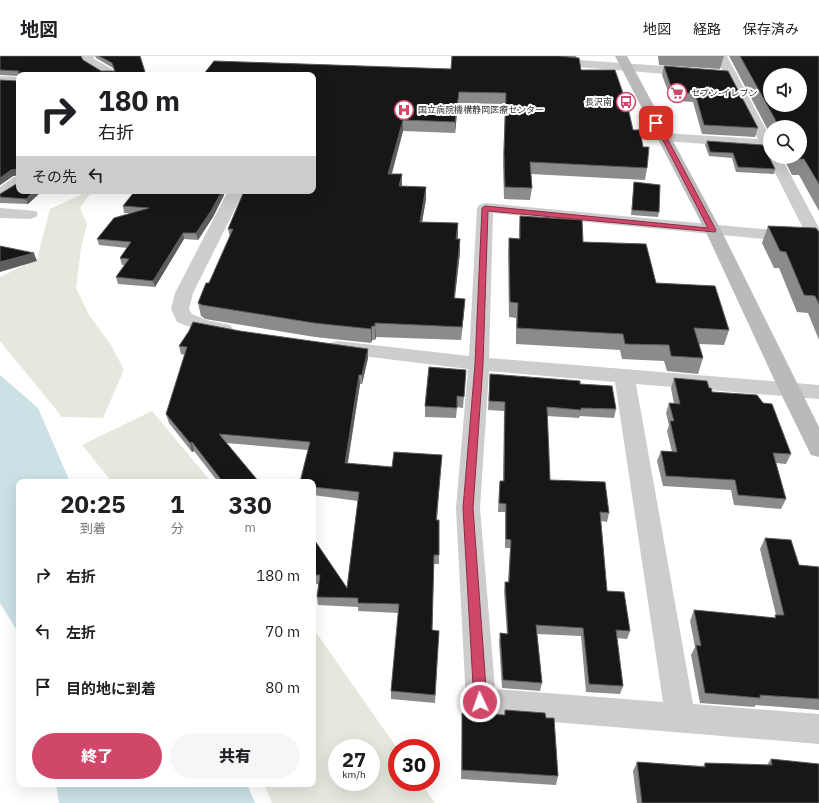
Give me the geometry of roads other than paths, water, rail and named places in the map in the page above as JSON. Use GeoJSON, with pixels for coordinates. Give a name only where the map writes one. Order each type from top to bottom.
{"type":"FeatureCollection","features":[{"type":"Feature","properties":{"kind":"street"},"geometry":{"type":"LineString","coordinates":[[88,56],[89,61],[108,72]]}},
{"type":"Feature","properties":{"kind":"street"},"geometry":{"type":"LineString","coordinates":[[502,56],[502,58],[624,61],[710,73],[729,74]]}},
{"type":"Feature","properties":{"kind":"street"},"geometry":{"type":"LineString","coordinates":[[721,56],[763,137]]}},
{"type":"Feature","properties":{"kind":"street"},"geometry":{"type":"LineString","coordinates":[[624,61],[713,230],[789,390],[819,449]]}},
{"type":"Feature","properties":{"kind":"street"},"geometry":{"type":"LineString","coordinates":[[0,80],[16,81]]}},
{"type":"Feature","properties":{"kind":"street"},"geometry":{"type":"LineString","coordinates":[[664,137],[763,149]]}},
{"type":"Feature","properties":{"kind":"street"},"geometry":{"type":"LineString","coordinates":[[777,164],[818,242]]}},
{"type":"Feature","properties":{"kind":"street"},"geometry":{"type":"LineString","coordinates":[[0,194],[16,182]]}},
{"type":"Feature","properties":{"kind":"street"},"geometry":{"type":"LineString","coordinates":[[234,194],[184,293],[180,309],[184,318],[200,325],[242,332]]}},
{"type":"Feature","properties":{"kind":"street"},"geometry":{"type":"LineString","coordinates":[[818,242],[713,230],[485,208],[479,364],[468,508],[480,702],[819,729]]}},
{"type":"Feature","properties":{"kind":"street"},"geometry":{"type":"LineString","coordinates":[[0,213],[30,214]]}},
{"type":"Feature","properties":{"kind":"street"},"geometry":{"type":"LineString","coordinates":[[323,345],[479,364],[819,392]]}},
{"type":"Feature","properties":{"kind":"street"},"geometry":{"type":"LineString","coordinates":[[624,376],[680,718]]}},
{"type":"Feature","properties":{"kind":"place","name":"セブン-イレブン"},"geometry":{"type":"Point","coordinates":[677,93]}},
{"type":"Feature","properties":{"kind":"place","name":"長沢南"},"geometry":{"type":"Point","coordinates":[626,102]}},
{"type":"Feature","properties":{"kind":"place","name":"国立病院機構静岡医療センター"},"geometry":{"type":"Point","coordinates":[404,110]}}]}
